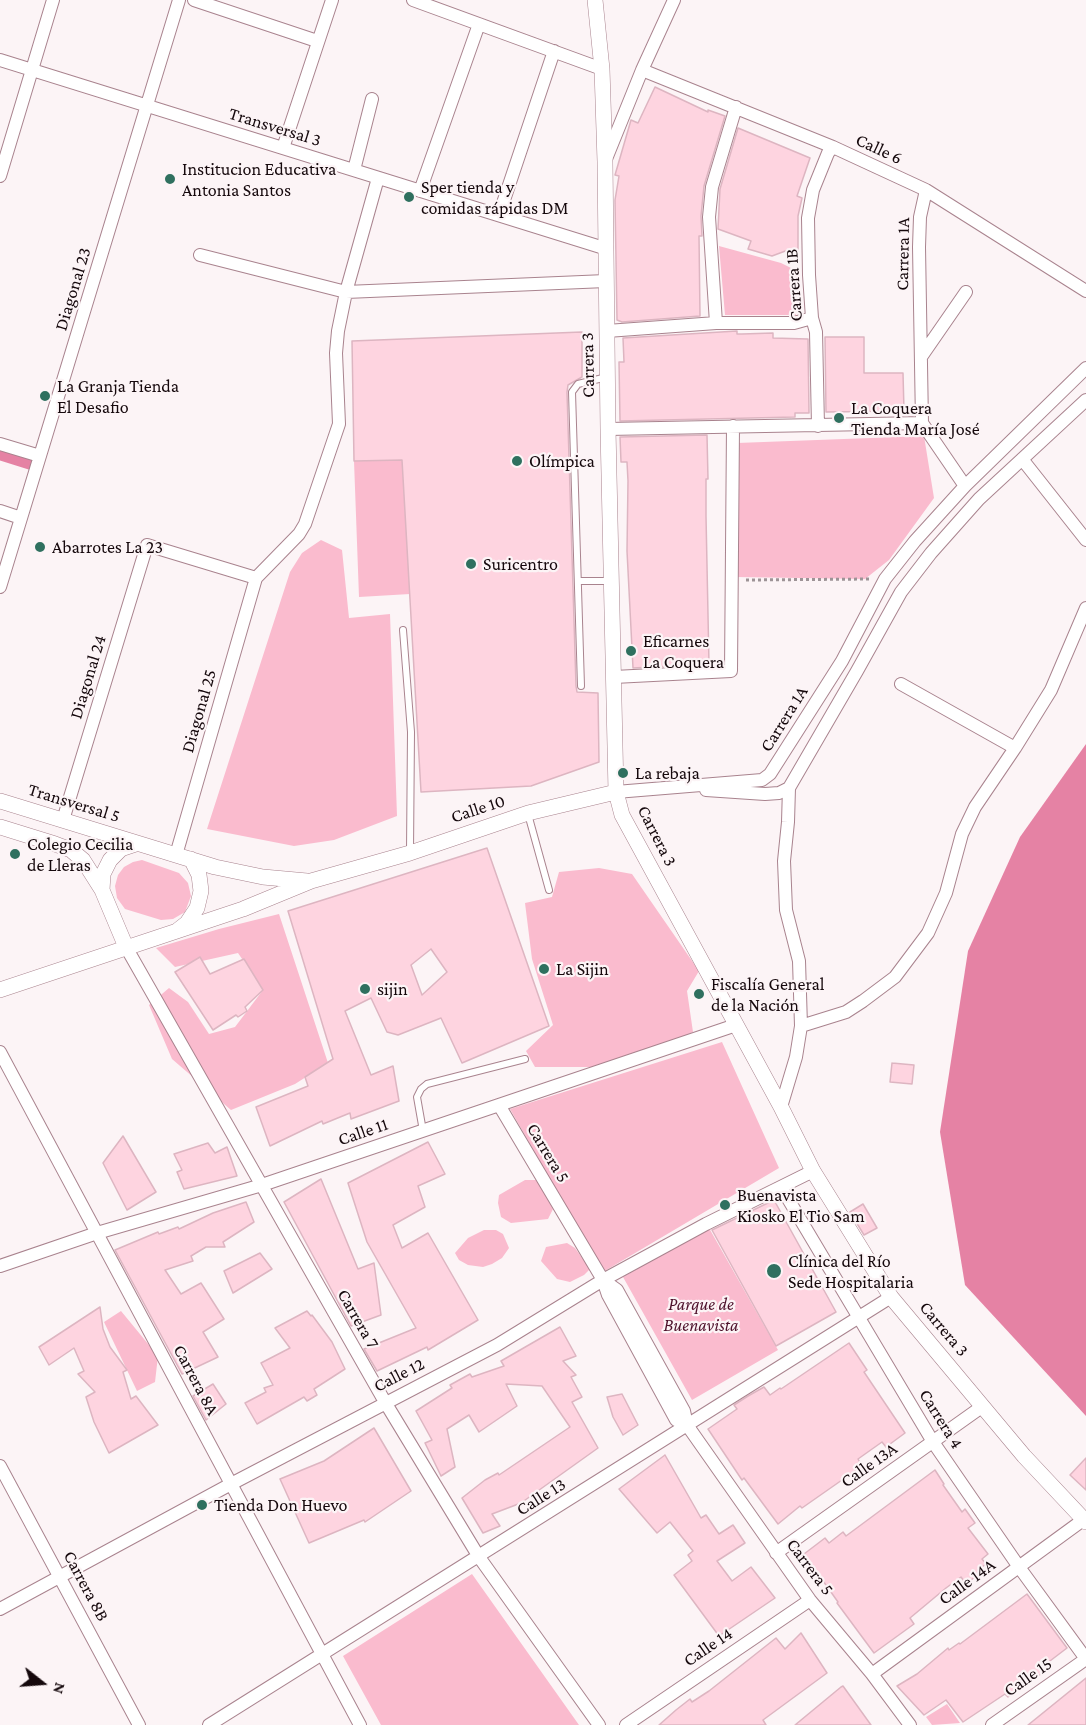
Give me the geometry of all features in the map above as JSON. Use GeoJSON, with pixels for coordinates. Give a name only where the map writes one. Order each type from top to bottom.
{"type":"FeatureCollection","features":[{"type":"Feature","properties":{"kind":"street"},"geometry":{"type":"LineString","coordinates":[[0,176],[53,0]]}},
{"type":"Feature","properties":{"kind":"street","name":"Diagonal 23"},"geometry":{"type":"LineString","coordinates":[[0,587],[179,0]]}},
{"type":"Feature","properties":{"kind":"street"},"geometry":{"type":"LineString","coordinates":[[194,0],[318,41]]}},
{"type":"Feature","properties":{"kind":"street"},"geometry":{"type":"LineString","coordinates":[[284,148],[332,0]]}},
{"type":"Feature","properties":{"kind":"street"},"geometry":{"type":"LineString","coordinates":[[413,0],[602,69]]}},
{"type":"Feature","properties":{"kind":"street","name":"Carrera 3"},"geometry":{"type":"LineString","coordinates":[[595,0],[602,69],[605,162],[616,792],[622,815],[781,1107],[813,1171],[891,1297],[1024,1456],[1085,1521]]}},
{"type":"Feature","properties":{"kind":"street"},"geometry":{"type":"LineString","coordinates":[[605,162],[642,70],[674,0]]}},
{"type":"Feature","properties":{"kind":"street"},"geometry":{"type":"LineString","coordinates":[[420,191],[479,24]]}},
{"type":"Feature","properties":{"kind":"street"},"geometry":{"type":"LineString","coordinates":[[500,215],[554,51]]}},
{"type":"Feature","properties":{"kind":"street","name":"Transversal 3"},"geometry":{"type":"LineString","coordinates":[[0,60],[607,249]]}},
{"type":"Feature","properties":{"kind":"street","name":"Calle 6"},"geometry":{"type":"LineString","coordinates":[[642,70],[833,147],[926,190],[1086,291]]}},
{"type":"Feature","properties":{"kind":"street"},"geometry":{"type":"LineString","coordinates":[[354,170],[372,99]]}},
{"type":"Feature","properties":{"kind":"street"},"geometry":{"type":"LineString","coordinates":[[716,323],[709,217],[712,187],[736,107]]}},
{"type":"Feature","properties":{"kind":"street","name":"Carrera 1B"},"geometry":{"type":"LineString","coordinates":[[818,426],[816,332],[812,318],[808,218],[813,190],[828,153],[833,147]]}},
{"type":"Feature","properties":{"kind":"street"},"geometry":{"type":"LineString","coordinates":[[256,578],[299,534],[305,524],[339,424],[336,353],[338,331],[346,292],[378,178]]}},
{"type":"Feature","properties":{"kind":"street","name":"Carrera 1A"},"geometry":{"type":"LineString","coordinates":[[922,423],[920,217],[926,190]]}},
{"type":"Feature","properties":{"kind":"street"},"geometry":{"type":"LineString","coordinates":[[200,255],[346,292],[606,281]]}},
{"type":"Feature","properties":{"kind":"street"},"geometry":{"type":"LineString","coordinates":[[921,357],[966,292]]}},
{"type":"Feature","properties":{"kind":"street"},"geometry":{"type":"LineString","coordinates":[[607,331],[716,323],[794,323],[812,318]]}},
{"type":"Feature","properties":{"kind":"street","name":"Carrera 1A"},"geometry":{"type":"LineString","coordinates":[[660,787],[762,780],[770,774],[842,661],[885,579],[915,541],[965,486],[1086,368]]}},
{"type":"Feature","properties":{"kind":"street"},"geometry":{"type":"LineString","coordinates":[[781,1107],[796,1057],[801,1026],[799,962],[786,909],[784,861],[789,788],[901,592],[931,553],[980,499],[1086,400]]}},
{"type":"Feature","properties":{"kind":"street"},"geometry":{"type":"LineString","coordinates":[[608,429],[922,423],[965,486]]}},
{"type":"Feature","properties":{"kind":"street"},"geometry":{"type":"LineString","coordinates":[[614,677],[731,671],[732,426]]}},
{"type":"Feature","properties":{"kind":"street"},"geometry":{"type":"LineString","coordinates":[[0,444],[40,456]]}},
{"type":"Feature","properties":{"kind":"street"},"geometry":{"type":"LineString","coordinates":[[1022,459],[1086,540]]}},
{"type":"Feature","properties":{"kind":"street"},"geometry":{"type":"LineString","coordinates":[[0,511],[21,518]]}},
{"type":"Feature","properties":{"kind":"street","name":"Diagonal 24"},"geometry":{"type":"LineString","coordinates":[[63,820],[147,545],[256,578]]}},
{"type":"Feature","properties":{"kind":"street","name":"Diagonal 25"},"geometry":{"type":"LineString","coordinates":[[176,855],[256,578]]}},
{"type":"Feature","properties":{"kind":"street"},"geometry":{"type":"LineString","coordinates":[[801,1026],[846,1011],[863,1002],[895,977],[928,933],[946,893],[962,834],[975,807],[1051,690],[1086,608]]}},
{"type":"Feature","properties":{"kind":"street"},"geometry":{"type":"LineString","coordinates":[[901,684],[1015,748]]}},
{"type":"Feature","properties":{"kind":"street"},"geometry":{"type":"LineString","coordinates":[[660,787],[765,794],[779,793],[789,788]]}},
{"type":"Feature","properties":{"kind":"street","name":"Calle 10"},"geometry":{"type":"LineString","coordinates":[[0,990],[243,909],[311,881],[410,853],[528,813],[616,792],[660,787]]}},
{"type":"Feature","properties":{"kind":"street","name":"Transversal 5"},"geometry":{"type":"LineString","coordinates":[[0,801],[136,844]]}},
{"type":"Feature","properties":{"kind":"street"},"geometry":{"type":"LineString","coordinates":[[0,827],[55,843],[71,850],[83,860],[102,890],[126,947]]}},
{"type":"Feature","properties":{"kind":"street"},"geometry":{"type":"LineString","coordinates":[[102,890],[103,874],[110,860],[122,849],[136,844]]}},
{"type":"Feature","properties":{"kind":"street","name":"Calle 10"},"geometry":{"type":"LineString","coordinates":[[136,844],[223,869],[263,877],[311,881]]}},
{"type":"Feature","properties":{"kind":"street"},"geometry":{"type":"LineString","coordinates":[[174,933],[187,922],[197,908],[199,900],[201,891],[199,875],[191,859]]}},
{"type":"Feature","properties":{"kind":"street","name":"Carrera 7"},"geometry":{"type":"LineString","coordinates":[[126,947],[385,1402],[479,1557],[599,1725]]}},
{"type":"Feature","properties":{"kind":"street","name":"Calle 11"},"geometry":{"type":"LineString","coordinates":[[0,1266],[97,1233],[262,1185],[736,1025]]}},
{"type":"Feature","properties":{"kind":"street","name":"Carrera 8A"},"geometry":{"type":"LineString","coordinates":[[0,1052],[360,1725]]}},
{"type":"Feature","properties":{"kind":"street","name":"Carrera 5"},"geometry":{"type":"LineString","coordinates":[[499,1105],[603,1281],[617,1290],[684,1411],[687,1425],[810,1600],[872,1674],[910,1725]]}},
{"type":"Feature","properties":{"kind":"street","name":"Calle 12"},"geometry":{"type":"LineString","coordinates":[[0,1608],[496,1345],[603,1281],[706,1224],[813,1171]]}},
{"type":"Feature","properties":{"kind":"street","name":"Carrera 4"},"geometry":{"type":"LineString","coordinates":[[781,1186],[933,1442],[1086,1659]]}},
{"type":"Feature","properties":{"kind":"street","name":"Calle 13"},"geometry":{"type":"LineString","coordinates":[[209,1725],[891,1297]]}},
{"type":"Feature","properties":{"kind":"street","name":"Calle 13A"},"geometry":{"type":"LineString","coordinates":[[776,1553],[983,1406]]}},
{"type":"Feature","properties":{"kind":"street","name":"Carrera 8B"},"geometry":{"type":"LineString","coordinates":[[0,1466],[139,1725]]}},
{"type":"Feature","properties":{"kind":"street","name":"Calle 14A"},"geometry":{"type":"LineString","coordinates":[[872,1674],[1085,1521]]}},
{"type":"Feature","properties":{"kind":"street","name":"Calle 14"},"geometry":{"type":"LineString","coordinates":[[626,1725],[810,1600]]}},
{"type":"Feature","properties":{"kind":"street","name":"Calle 15"},"geometry":{"type":"LineString","coordinates":[[992,1725],[1086,1659]]}},
{"type":"Feature","properties":{"kind":"lane"},"geometry":{"type":"LineString","coordinates":[[581,686],[572,392],[578,384],[608,377]]}},
{"type":"Feature","properties":{"kind":"lane"},"geometry":{"type":"LineString","coordinates":[[578,581],[612,581]]}},
{"type":"Feature","properties":{"kind":"lane"},"geometry":{"type":"LineString","coordinates":[[403,630],[411,732],[410,853]]}},
{"type":"Feature","properties":{"kind":"lane"},"geometry":{"type":"LineString","coordinates":[[528,813],[549,890]]}},
{"type":"Feature","properties":{"kind":"lane"},"geometry":{"type":"LineString","coordinates":[[423,1131],[417,1097],[427,1084],[525,1059]]}},
{"type":"Feature","properties":{"kind":"path"},"geometry":{"type":"LineString","coordinates":[[731,580],[885,579]]}},
{"type":"Feature","properties":{"kind":"green space"},"geometry":{"type":"Polygon","coordinates":[[[719,246],[781,263],[797,271],[796,315],[725,315],[719,246]]]}},
{"type":"Feature","properties":{"kind":"green space"},"geometry":{"type":"Polygon","coordinates":[[[924,436],[934,498],[889,560],[865,579],[736,577],[737,443],[924,436]]]}},
{"type":"Feature","properties":{"kind":"green space"},"geometry":{"type":"Polygon","coordinates":[[[402,460],[410,594],[359,597],[354,461],[402,460]]]}},
{"type":"Feature","properties":{"kind":"green space"},"geometry":{"type":"Polygon","coordinates":[[[321,540],[342,550],[349,618],[390,614],[397,816],[334,840],[294,846],[207,829],[290,572],[302,553],[321,540]]]}},
{"type":"Feature","properties":{"kind":"green space"},"geometry":{"type":"Polygon","coordinates":[[[142,860],[179,873],[188,883],[191,896],[185,912],[173,919],[161,920],[125,909],[117,898],[115,886],[118,875],[124,867],[142,860]]]}},
{"type":"Feature","properties":{"kind":"green space"},"geometry":{"type":"Polygon","coordinates":[[[599,868],[632,874],[699,971],[687,991],[693,1032],[668,1043],[596,1067],[535,1067],[526,1051],[553,1025],[532,959],[525,903],[552,897],[559,872],[599,868]]]}},
{"type":"Feature","properties":{"kind":"green space"},"geometry":{"type":"Polygon","coordinates":[[[279,914],[328,1063],[295,1084],[231,1110],[172,1059],[149,1005],[169,988],[188,1002],[209,1034],[235,1027],[263,990],[238,953],[175,967],[156,948],[279,914]]]}},
{"type":"Feature","properties":{"kind":"green space"},"geometry":{"type":"Polygon","coordinates":[[[722,1042],[779,1168],[603,1272],[510,1109],[722,1042]]]}},
{"type":"Feature","properties":{"kind":"green space"},"geometry":{"type":"Polygon","coordinates":[[[525,1180],[537,1180],[553,1209],[548,1219],[511,1223],[501,1217],[499,1195],[525,1180]]]}},
{"type":"Feature","properties":{"kind":"green space","name":"Parque de Buenavista"},"geometry":{"type":"Polygon","coordinates":[[[709,1228],[778,1350],[692,1400],[623,1277],[709,1228]]]}},
{"type":"Feature","properties":{"kind":"green space"},"geometry":{"type":"Polygon","coordinates":[[[484,1230],[496,1230],[503,1234],[509,1248],[502,1258],[483,1267],[468,1265],[459,1260],[455,1253],[468,1238],[484,1230]]]}},
{"type":"Feature","properties":{"kind":"green space"},"geometry":{"type":"Polygon","coordinates":[[[567,1243],[575,1248],[590,1269],[570,1282],[557,1279],[541,1261],[546,1247],[567,1243]]]}},
{"type":"Feature","properties":{"kind":"green space"},"geometry":{"type":"Polygon","coordinates":[[[121,1311],[158,1356],[155,1382],[137,1391],[104,1322],[121,1311]]]}},
{"type":"Feature","properties":{"kind":"green space"},"geometry":{"type":"Polygon","coordinates":[[[472,1574],[579,1725],[381,1725],[343,1656],[472,1574]]]}},
{"type":"Feature","properties":{"kind":"green space"},"geometry":{"type":"Polygon","coordinates":[[[947,1704],[960,1723],[932,1725],[926,1717],[947,1704]]]}},
{"type":"Feature","properties":{"kind":"shaded area"},"geometry":{"type":"Polygon","coordinates":[[[1086,744],[1086,1416],[965,1285],[940,1132],[968,951],[1020,837],[1086,744]]]}},
{"type":"Feature","properties":{"kind":"building"},"geometry":{"type":"Polygon","coordinates":[[[655,87],[708,112],[708,110],[725,116],[704,186],[702,236],[699,236],[700,316],[622,322],[617,320],[615,200],[619,176],[615,175],[631,120],[638,123],[655,87]]]}},
{"type":"Feature","properties":{"kind":"building"},"geometry":{"type":"Polygon","coordinates":[[[738,128],[810,158],[797,196],[802,198],[798,216],[798,254],[788,250],[772,256],[748,249],[751,241],[718,229],[720,189],[738,128]]]}},
{"type":"Feature","properties":{"kind":"building"},"geometry":{"type":"Polygon","coordinates":[[[737,331],[737,334],[773,333],[773,338],[808,339],[809,413],[795,413],[795,417],[620,421],[619,362],[624,362],[623,338],[737,331]]]}},
{"type":"Feature","properties":{"kind":"building"},"geometry":{"type":"Polygon","coordinates":[[[582,332],[582,377],[568,385],[567,392],[576,686],[577,692],[598,693],[599,762],[531,786],[421,792],[402,460],[354,461],[352,341],[582,332]]]}},
{"type":"Feature","properties":{"kind":"building"},"geometry":{"type":"Polygon","coordinates":[[[825,337],[864,337],[864,373],[903,373],[904,411],[826,412],[825,337]]]}},
{"type":"Feature","properties":{"kind":"building"},"geometry":{"type":"Polygon","coordinates":[[[707,435],[709,664],[633,668],[627,551],[627,462],[621,462],[620,437],[707,435]]]}},
{"type":"Feature","properties":{"kind":"building","name":"sijin"},"geometry":{"type":"Polygon","coordinates":[[[487,848],[549,1026],[462,1063],[441,1018],[398,1035],[387,1032],[371,998],[345,1011],[371,1075],[393,1066],[399,1101],[351,1119],[350,1113],[323,1124],[322,1121],[270,1146],[256,1107],[308,1086],[305,1077],[333,1059],[288,911],[487,848]],[[431,949],[411,965],[422,995],[447,972],[431,949]]]}},
{"type":"Feature","properties":{"kind":"building"},"geometry":{"type":"Polygon","coordinates":[[[200,957],[210,974],[244,959],[263,990],[245,1007],[247,1011],[238,1017],[236,1015],[213,1030],[175,972],[200,957]]]}},
{"type":"Feature","properties":{"kind":"building"},"geometry":{"type":"Polygon","coordinates":[[[892,1063],[914,1065],[912,1084],[890,1082],[892,1063]]]}},
{"type":"Feature","properties":{"kind":"building"},"geometry":{"type":"Polygon","coordinates":[[[123,1136],[156,1192],[127,1210],[103,1163],[123,1136]]]}},
{"type":"Feature","properties":{"kind":"building"},"geometry":{"type":"Polygon","coordinates":[[[428,1142],[445,1174],[418,1186],[425,1207],[393,1225],[402,1248],[428,1233],[478,1320],[428,1350],[427,1347],[377,1371],[364,1349],[416,1328],[367,1242],[348,1183],[428,1142]]]}},
{"type":"Feature","properties":{"kind":"building"},"geometry":{"type":"Polygon","coordinates":[[[208,1143],[215,1153],[227,1147],[237,1176],[184,1189],[177,1172],[182,1170],[174,1154],[208,1143]]]}},
{"type":"Feature","properties":{"kind":"building"},"geometry":{"type":"Polygon","coordinates":[[[321,1179],[358,1269],[374,1263],[381,1315],[351,1326],[284,1202],[321,1179]]]}},
{"type":"Feature","properties":{"kind":"building","name":"Clínica del Río Sede Hospitalaria"},"geometry":{"type":"Polygon","coordinates":[[[774,1200],[836,1312],[776,1346],[712,1230],[774,1200]]]}},
{"type":"Feature","properties":{"kind":"building"},"geometry":{"type":"Polygon","coordinates":[[[246,1202],[254,1222],[223,1242],[225,1247],[206,1247],[191,1256],[193,1261],[165,1270],[181,1294],[201,1283],[224,1319],[203,1332],[218,1357],[182,1374],[115,1250],[158,1232],[159,1234],[178,1227],[179,1229],[213,1213],[246,1202]]]}},
{"type":"Feature","properties":{"kind":"building"},"geometry":{"type":"Polygon","coordinates":[[[863,1204],[877,1228],[864,1235],[850,1212],[863,1204]]]}},
{"type":"Feature","properties":{"kind":"building"},"geometry":{"type":"Polygon","coordinates":[[[260,1253],[272,1269],[233,1293],[224,1271],[260,1253]]]}},
{"type":"Feature","properties":{"kind":"building"},"geometry":{"type":"Polygon","coordinates":[[[100,1307],[103,1329],[110,1347],[127,1370],[123,1372],[131,1399],[136,1396],[158,1425],[109,1453],[94,1422],[86,1397],[95,1392],[78,1374],[84,1371],[74,1348],[49,1365],[39,1347],[100,1307]]]}},
{"type":"Feature","properties":{"kind":"building"},"geometry":{"type":"Polygon","coordinates":[[[307,1311],[332,1342],[345,1369],[314,1389],[317,1395],[307,1401],[304,1397],[257,1424],[245,1403],[266,1392],[264,1388],[273,1385],[261,1363],[290,1348],[275,1328],[307,1311]]]}},
{"type":"Feature","properties":{"kind":"building"},"geometry":{"type":"Polygon","coordinates":[[[560,1327],[576,1356],[563,1361],[576,1375],[571,1377],[582,1397],[572,1402],[598,1448],[521,1503],[492,1514],[500,1526],[483,1533],[462,1498],[485,1480],[498,1473],[499,1475],[570,1427],[542,1386],[506,1384],[517,1406],[479,1432],[469,1415],[447,1429],[455,1467],[441,1476],[425,1443],[432,1440],[416,1411],[452,1388],[450,1385],[470,1374],[472,1377],[504,1366],[501,1361],[560,1327]]]}},
{"type":"Feature","properties":{"kind":"building"},"geometry":{"type":"Polygon","coordinates":[[[849,1343],[867,1370],[864,1372],[905,1433],[886,1447],[882,1442],[858,1459],[862,1466],[802,1508],[800,1506],[778,1524],[744,1478],[742,1480],[708,1429],[737,1409],[734,1405],[748,1396],[764,1387],[770,1395],[849,1343]]]}},
{"type":"Feature","properties":{"kind":"building"},"geometry":{"type":"Polygon","coordinates":[[[213,1384],[226,1404],[206,1420],[193,1396],[213,1384]]]}},
{"type":"Feature","properties":{"kind":"building"},"geometry":{"type":"Polygon","coordinates":[[[622,1394],[638,1425],[623,1435],[613,1417],[607,1397],[622,1394]]]}},
{"type":"Feature","properties":{"kind":"building"},"geometry":{"type":"Polygon","coordinates":[[[374,1428],[411,1491],[365,1522],[364,1520],[309,1543],[280,1479],[324,1461],[374,1428]]]}},
{"type":"Feature","properties":{"kind":"building"},"geometry":{"type":"Polygon","coordinates":[[[665,1455],[701,1518],[706,1515],[719,1534],[733,1525],[745,1543],[717,1561],[732,1581],[751,1567],[775,1598],[719,1636],[674,1575],[692,1561],[688,1555],[693,1551],[670,1522],[657,1533],[619,1489],[665,1455]]]}},
{"type":"Feature","properties":{"kind":"building"},"geometry":{"type":"Polygon","coordinates":[[[1086,1458],[1086,1490],[1070,1475],[1086,1458]]]}},
{"type":"Feature","properties":{"kind":"building"},"geometry":{"type":"Polygon","coordinates":[[[935,1470],[962,1512],[965,1509],[975,1523],[968,1528],[988,1554],[982,1559],[986,1564],[978,1570],[980,1573],[966,1584],[961,1577],[946,1588],[910,1618],[914,1624],[874,1653],[804,1554],[825,1538],[829,1543],[843,1532],[846,1536],[935,1470]]]}},
{"type":"Feature","properties":{"kind":"building"},"geometry":{"type":"Polygon","coordinates":[[[1027,1594],[1067,1648],[1046,1664],[1049,1668],[1027,1684],[1008,1697],[1005,1694],[963,1722],[946,1700],[924,1715],[897,1686],[917,1674],[948,1648],[949,1650],[960,1644],[1027,1594]]]}},
{"type":"Feature","properties":{"kind":"building"},"geometry":{"type":"Polygon","coordinates":[[[801,1633],[827,1673],[763,1720],[766,1725],[659,1725],[690,1699],[692,1702],[709,1691],[776,1638],[785,1649],[801,1633]]]}},
{"type":"Feature","properties":{"kind":"building"},"geometry":{"type":"Polygon","coordinates":[[[1086,1678],[1086,1725],[1028,1725],[1086,1678]]]}},
{"type":"Feature","properties":{"kind":"building"},"geometry":{"type":"Polygon","coordinates":[[[843,1686],[871,1725],[795,1725],[841,1687],[843,1686]]]}},
{"type":"Feature","properties":{"kind":"waterway"},"geometry":{"type":"LineString","coordinates":[[0,452],[35,463]]}},
{"type":"Feature","properties":{"kind":"place","name":"Institucion Educativa Antonia Santos"},"geometry":{"type":"Point","coordinates":[170,179]}},
{"type":"Feature","properties":{"kind":"place","name":"Sper tienda y comidas rápidas DM"},"geometry":{"type":"Point","coordinates":[409,197]}},
{"type":"Feature","properties":{"kind":"place","name":"La Granja Tienda El Desafio"},"geometry":{"type":"Point","coordinates":[45,396]}},
{"type":"Feature","properties":{"kind":"place","name":"La Coquera Tienda María José"},"geometry":{"type":"Point","coordinates":[839,418]}},
{"type":"Feature","properties":{"kind":"place","name":"Olímpica"},"geometry":{"type":"Point","coordinates":[517,461]}},
{"type":"Feature","properties":{"kind":"place","name":"Abarrotes La 23"},"geometry":{"type":"Point","coordinates":[40,547]}},
{"type":"Feature","properties":{"kind":"place","name":"Suricentro"},"geometry":{"type":"Point","coordinates":[471,564]}},
{"type":"Feature","properties":{"kind":"place","name":"Eficarnes La Coquera"},"geometry":{"type":"Point","coordinates":[631,651]}},
{"type":"Feature","properties":{"kind":"place","name":"La rebaja"},"geometry":{"type":"Point","coordinates":[623,773]}},
{"type":"Feature","properties":{"kind":"place","name":"Colegio Cecilia de Lleras"},"geometry":{"type":"Point","coordinates":[15,854]}},
{"type":"Feature","properties":{"kind":"place","name":"La Sijin"},"geometry":{"type":"Point","coordinates":[544,969]}},
{"type":"Feature","properties":{"kind":"place","name":"sijin"},"geometry":{"type":"Point","coordinates":[365,989]}},
{"type":"Feature","properties":{"kind":"place","name":"Fiscalía General de la Nación"},"geometry":{"type":"Point","coordinates":[699,994]}},
{"type":"Feature","properties":{"kind":"place","name":"Buenavista Kiosko El Tio Sam"},"geometry":{"type":"Point","coordinates":[725,1205]}},
{"type":"Feature","properties":{"kind":"place","name":"Clínica del Río Sede Hospitalaria"},"geometry":{"type":"Point","coordinates":[774,1271]}},
{"type":"Feature","properties":{"kind":"place","name":"Tienda Don Huevo"},"geometry":{"type":"Point","coordinates":[202,1505]}}]}
